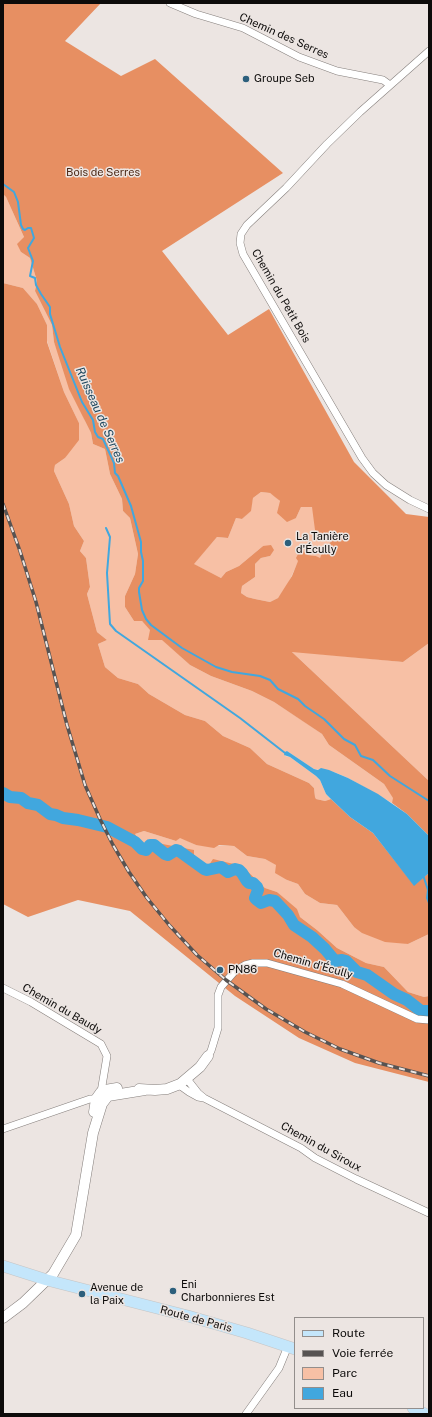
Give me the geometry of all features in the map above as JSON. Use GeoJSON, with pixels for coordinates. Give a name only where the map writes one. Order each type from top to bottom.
{"type":"FeatureCollection","features":[{"type":"Feature","properties":{"kind":"main road","name":"Route de Paris"},"geometry":{"type":"LineString","coordinates":[[3,1266],[47,1280],[188,1316],[247,1333],[291,1348]]}},
{"type":"Feature","properties":{"kind":"main road"},"geometry":{"type":"LineString","coordinates":[[415,1409],[425,1414]]}},
{"type":"Feature","properties":{"kind":"street","name":"Chemin des Serres"},"geometry":{"type":"LineString","coordinates":[[170,3],[196,14],[243,28],[299,57],[337,71],[380,79],[390,85]]}},
{"type":"Feature","properties":{"kind":"street","name":"Chemin du Petit Bois"},"geometry":{"type":"LineString","coordinates":[[429,51],[327,144],[286,188],[247,225],[240,238],[243,254],[362,458],[373,473],[386,485],[410,500],[429,509]]}},
{"type":"Feature","properties":{"kind":"street","name":"Chemin d'Écully"},"geometry":{"type":"LineString","coordinates":[[100,1097],[145,1090],[167,1089],[184,1081],[200,1066],[211,1051],[218,1028],[218,995],[220,987],[235,971],[245,965],[253,963],[267,963],[342,984],[417,1019],[429,1020]]}},
{"type":"Feature","properties":{"kind":"street","name":"Chemin du Baudy"},"geometry":{"type":"LineString","coordinates":[[3,988],[31,1002],[101,1044],[107,1056],[100,1097]]}},
{"type":"Feature","properties":{"kind":"street","name":"Chemin du Siroux"},"geometry":{"type":"LineString","coordinates":[[184,1081],[204,1098],[301,1148],[315,1158],[429,1213]]}},
{"type":"Feature","properties":{"kind":"street"},"geometry":{"type":"LineString","coordinates":[[3,1129],[90,1099],[100,1097],[100,1109],[93,1134],[76,1235],[53,1274],[23,1303],[3,1318]]}},
{"type":"Feature","properties":{"kind":"street"},"geometry":{"type":"LineString","coordinates":[[246,1414],[279,1368],[291,1348]]}},
{"type":"Feature","properties":{"kind":"green space","name":"Bois de Serres"},"geometry":{"type":"Polygon","coordinates":[[[3,3],[101,3],[65,41],[121,76],[155,59],[283,173],[162,251],[228,335],[269,309],[354,462],[406,514],[429,517],[429,643],[403,662],[292,652],[429,781],[429,836],[407,814],[392,803],[393,798],[384,784],[329,745],[322,734],[274,702],[252,691],[211,676],[190,665],[162,640],[148,640],[150,630],[142,621],[134,621],[125,607],[125,596],[135,574],[138,554],[130,518],[123,511],[122,499],[110,474],[105,449],[93,444],[91,433],[69,389],[54,342],[52,325],[35,291],[37,281],[30,258],[21,252],[17,244],[24,237],[6,197],[3,194],[3,3]],[[261,492],[253,498],[251,511],[242,519],[236,518],[228,538],[217,537],[194,564],[221,578],[226,572],[239,566],[263,546],[271,545],[274,550],[270,556],[261,558],[255,564],[255,577],[242,586],[241,593],[247,597],[270,602],[278,598],[292,576],[298,561],[296,558],[299,552],[303,551],[308,555],[320,558],[324,548],[333,540],[333,535],[323,536],[315,530],[312,507],[301,507],[296,518],[287,522],[277,513],[280,501],[270,493],[261,492]]]}},
{"type":"Feature","properties":{"kind":"green space"},"geometry":{"type":"Polygon","coordinates":[[[3,194],[6,197],[24,237],[21,252],[30,258],[37,281],[35,291],[52,325],[54,342],[91,433],[93,444],[105,449],[110,474],[122,499],[123,511],[130,518],[138,554],[135,574],[125,596],[125,607],[134,621],[142,621],[190,665],[211,676],[252,691],[274,702],[322,734],[329,745],[384,784],[394,798],[392,803],[348,778],[334,772],[314,769],[287,751],[285,756],[290,757],[316,776],[320,780],[326,794],[331,799],[325,801],[316,799],[314,788],[309,783],[267,764],[250,748],[223,736],[205,721],[185,715],[149,694],[138,684],[118,678],[105,667],[98,644],[107,640],[97,632],[87,594],[90,587],[86,558],[80,551],[84,541],[74,526],[69,504],[54,471],[55,465],[65,458],[79,423],[64,392],[47,341],[47,325],[37,304],[23,288],[3,283],[3,194]]]}},
{"type":"Feature","properties":{"kind":"green space"},"geometry":{"type":"Polygon","coordinates":[[[3,283],[23,288],[37,304],[47,325],[47,342],[64,392],[79,423],[79,440],[65,458],[55,465],[54,471],[69,504],[74,526],[84,541],[80,551],[86,558],[90,587],[87,594],[97,632],[107,640],[98,644],[105,667],[118,678],[138,684],[149,694],[185,715],[205,721],[223,736],[250,748],[267,764],[309,783],[314,788],[316,799],[325,801],[331,799],[350,817],[373,833],[414,885],[429,873],[429,934],[408,944],[385,942],[362,933],[354,927],[337,905],[320,903],[305,894],[298,884],[275,873],[276,865],[265,859],[247,856],[234,846],[219,845],[214,848],[196,845],[180,838],[176,841],[144,831],[135,834],[144,844],[152,842],[194,850],[194,858],[201,863],[209,865],[213,859],[242,866],[265,888],[277,892],[297,909],[300,917],[337,948],[366,963],[384,967],[408,992],[424,997],[429,996],[429,1082],[355,1063],[299,1038],[235,996],[130,911],[78,900],[28,917],[3,904],[3,283]]]}},
{"type":"Feature","properties":{"kind":"green space"},"geometry":{"type":"Polygon","coordinates":[[[261,492],[270,493],[275,496],[296,518],[301,507],[312,507],[333,535],[333,540],[324,548],[320,559],[316,556],[308,555],[303,551],[287,586],[278,598],[270,602],[247,597],[241,593],[242,586],[255,577],[255,564],[261,558],[270,556],[263,546],[239,566],[226,572],[221,578],[193,564],[217,537],[228,538],[236,518],[242,519],[250,511],[253,498],[261,492]]]}},
{"type":"Feature","properties":{"kind":"green space"},"geometry":{"type":"Polygon","coordinates":[[[429,643],[429,781],[291,651],[403,662],[429,643]]]}},
{"type":"Feature","properties":{"kind":"green space"},"geometry":{"type":"Polygon","coordinates":[[[144,831],[176,841],[180,837],[196,845],[234,846],[247,856],[265,859],[277,865],[287,880],[298,884],[305,894],[320,903],[337,905],[354,927],[408,944],[429,934],[429,996],[424,997],[408,992],[384,967],[366,963],[337,948],[300,917],[277,892],[265,888],[242,866],[209,865],[201,863],[194,858],[144,844],[135,834],[144,831]]]}},
{"type":"Feature","properties":{"kind":"water"},"geometry":{"type":"Polygon","coordinates":[[[287,751],[314,769],[318,770],[321,768],[329,770],[348,778],[378,794],[407,814],[429,836],[429,873],[414,886],[373,833],[350,817],[326,794],[320,780],[316,776],[290,757],[284,755],[287,751]]]}},
{"type":"Feature","properties":{"kind":"waterway","name":"Ruisseau de Serres"},"geometry":{"type":"LineString","coordinates":[[3,184],[14,192],[18,202],[21,225],[23,229],[25,230],[31,228],[34,238],[28,248],[33,261],[30,276],[35,278],[36,285],[50,307],[50,314],[60,347],[82,402],[93,420],[95,432],[98,437],[103,439],[114,463],[115,473],[118,476],[131,506],[141,542],[143,581],[139,588],[139,592],[142,610],[146,619],[151,625],[182,648],[216,667],[232,672],[260,676],[270,680],[278,689],[298,699],[305,706],[324,719],[344,739],[355,745],[361,756],[373,760],[390,776],[429,801]]}},
{"type":"Feature","properties":{"kind":"waterway"},"geometry":{"type":"LineString","coordinates":[[106,528],[110,537],[107,573],[110,624],[116,631],[240,718],[285,753]]}},
{"type":"Feature","properties":{"kind":"waterway"},"geometry":{"type":"LineString","coordinates":[[3,793],[10,797],[21,798],[28,803],[38,805],[50,814],[107,827],[135,842],[142,849],[146,850],[150,845],[154,845],[168,855],[176,850],[207,870],[221,867],[228,872],[235,869],[239,870],[249,883],[253,883],[257,887],[258,890],[255,898],[257,900],[261,903],[269,900],[275,901],[288,915],[294,925],[312,937],[335,961],[346,961],[357,972],[367,975],[394,994],[407,1000],[421,1011],[429,1011]]}},
{"type":"Feature","properties":{"kind":"waterway"},"geometry":{"type":"LineString","coordinates":[[423,875],[428,890],[427,898],[429,903]]}},
{"type":"Feature","properties":{"kind":"railway"},"geometry":{"type":"LineString","coordinates":[[3,504],[36,602],[67,725],[85,785],[113,845],[147,898],[197,955],[226,980],[266,1009],[305,1032],[340,1049],[379,1063],[429,1076]]}},
{"type":"Feature","properties":{"kind":"place","name":"Groupe Seb"},"geometry":{"type":"Point","coordinates":[246,79]}},
{"type":"Feature","properties":{"kind":"place","name":"La Tanière d'Écully"},"geometry":{"type":"Point","coordinates":[288,543]}},
{"type":"Feature","properties":{"kind":"place","name":"PN86"},"geometry":{"type":"Point","coordinates":[220,970]}},
{"type":"Feature","properties":{"kind":"place","name":"Eni Charbonnieres Est"},"geometry":{"type":"Point","coordinates":[173,1291]}},
{"type":"Feature","properties":{"kind":"place","name":"Avenue de la Paix"},"geometry":{"type":"Point","coordinates":[82,1294]}}]}
